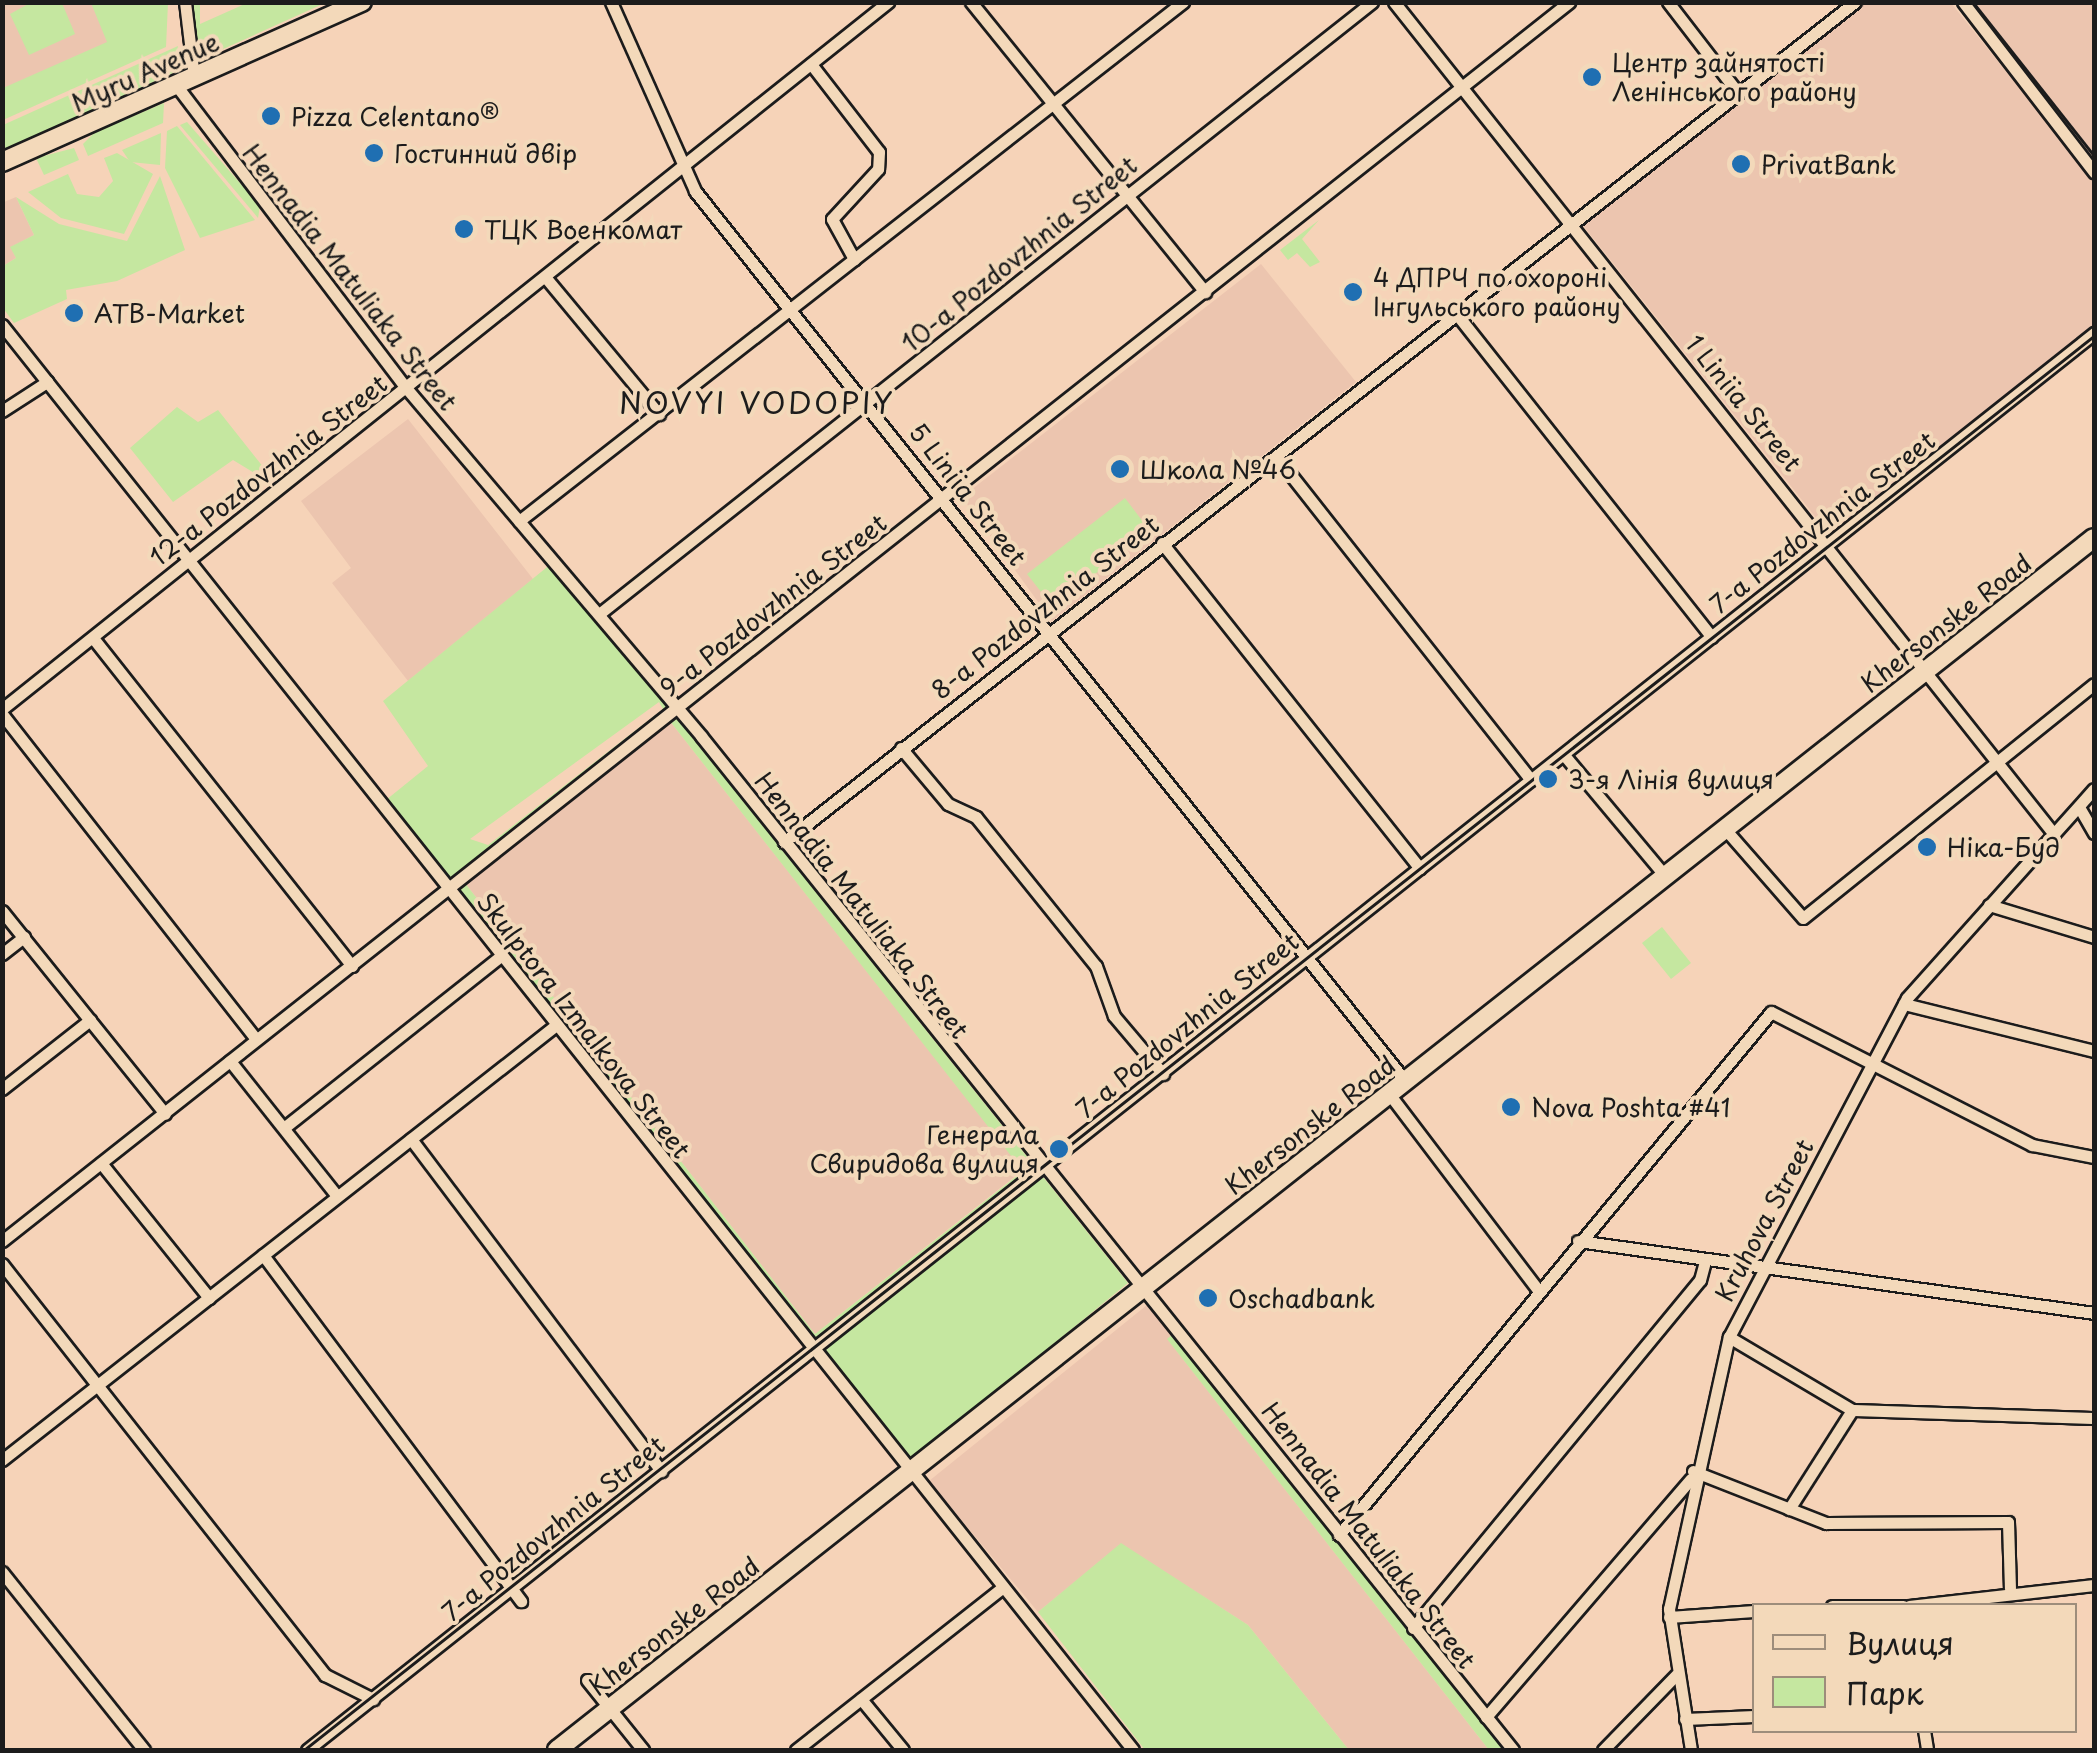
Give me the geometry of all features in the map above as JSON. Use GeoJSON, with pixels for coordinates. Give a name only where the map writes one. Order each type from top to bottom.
{"type":"FeatureCollection","features":[{"type":"Feature","properties":{"kind":"main road","name":"Myru Avenue"},"geometry":{"type":"LineString","coordinates":[[2,162],[362,2]]}},
{"type":"Feature","properties":{"kind":"main road","name":"Khersonske Road"},"geometry":{"type":"LineString","coordinates":[[556,1750],[2094,538]]}},
{"type":"Feature","properties":{"kind":"street"},"geometry":{"type":"LineString","coordinates":[[185,2],[194,76]]}},
{"type":"Feature","properties":{"kind":"street","name":"5 Liniia Street"},"geometry":{"type":"LineString","coordinates":[[611,2],[684,169],[791,310],[1406,1082]]}},
{"type":"Feature","properties":{"kind":"street","name":"12-a Pozdovzhnia Street"},"geometry":{"type":"LineString","coordinates":[[2,712],[888,2]]}},
{"type":"Feature","properties":{"kind":"street"},"geometry":{"type":"LineString","coordinates":[[971,2],[1205,292]]}},
{"type":"Feature","properties":{"kind":"street"},"geometry":{"type":"LineString","coordinates":[[519,521],[1182,2]]}},
{"type":"Feature","properties":{"kind":"street","name":"10-a Pozdovzhnia Street"},"geometry":{"type":"LineString","coordinates":[[599,614],[1372,2]]}},
{"type":"Feature","properties":{"kind":"street","name":"1 Liniia Street"},"geometry":{"type":"LineString","coordinates":[[1394,2],[1830,545],[1923,672],[2054,834]]}},
{"type":"Feature","properties":{"kind":"street","name":"9-a Pozdovzhnia Street"},"geometry":{"type":"LineString","coordinates":[[2,1241],[676,707],[946,500],[1569,2]]}},
{"type":"Feature","properties":{"kind":"street"},"geometry":{"type":"LineString","coordinates":[[1668,2],[1738,93]]}},
{"type":"Feature","properties":{"kind":"street","name":"8-a Pozdovzhnia Street"},"geometry":{"type":"LineString","coordinates":[[784,842],[1569,221],[1855,2]]}},
{"type":"Feature","properties":{"kind":"street"},"geometry":{"type":"LineString","coordinates":[[1963,2],[2094,172]]}},
{"type":"Feature","properties":{"kind":"street"},"geometry":{"type":"LineString","coordinates":[[811,64],[880,152],[878,169],[832,219],[854,258]]}},
{"type":"Feature","properties":{"kind":"street","name":"Hennadia Matuliaka Street"},"geometry":{"type":"LineString","coordinates":[[176,85],[406,389],[676,707],[1042,1171],[1513,1750]]}},
{"type":"Feature","properties":{"kind":"street"},"geometry":{"type":"LineString","coordinates":[[546,278],[659,414]]}},
{"type":"Feature","properties":{"kind":"street"},"geometry":{"type":"LineString","coordinates":[[1455,312],[1712,638]]}},
{"type":"Feature","properties":{"kind":"street","name":"Skulptora Izmalkova Street"},"geometry":{"type":"LineString","coordinates":[[2,325],[908,1472],[1133,1750]]}},
{"type":"Feature","properties":{"kind":"street","name":"7-a Pozdovzhnia Street"},"geometry":{"type":"LineString","coordinates":[[307,1750],[517,1596],[662,1470],[2094,334]]}},
{"type":"Feature","properties":{"kind":"street"},"geometry":{"type":"LineString","coordinates":[[2,411],[47,382]]}},
{"type":"Feature","properties":{"kind":"street"},"geometry":{"type":"LineString","coordinates":[[1276,456],[1531,780]]}},
{"type":"Feature","properties":{"kind":"street"},"geometry":{"type":"LineString","coordinates":[[1162,543],[1420,868]]}},
{"type":"Feature","properties":{"kind":"street"},"geometry":{"type":"LineString","coordinates":[[93,638],[352,966]]}},
{"type":"Feature","properties":{"kind":"street"},"geometry":{"type":"LineString","coordinates":[[1725,828],[1803,918],[2094,684]]}},
{"type":"Feature","properties":{"kind":"street"},"geometry":{"type":"LineString","coordinates":[[2,712],[256,1039]]}},
{"type":"Feature","properties":{"kind":"street"},"geometry":{"type":"LineString","coordinates":[[901,748],[1024,876],[1096,966],[1114,1016],[1162,1074]]}},
{"type":"Feature","properties":{"kind":"street"},"geometry":{"type":"LineString","coordinates":[[1564,755],[1665,876]]}},
{"type":"Feature","properties":{"kind":"street","name":"Kruhova Street"},"geometry":{"type":"LineString","coordinates":[[1691,1750],[1668,1617],[1692,1475],[1729,1337],[1904,1004],[2094,790]]}},
{"type":"Feature","properties":{"kind":"street"},"geometry":{"type":"LineString","coordinates":[[2079,807],[2094,833]]}},
{"type":"Feature","properties":{"kind":"street"},"geometry":{"type":"LineString","coordinates":[[1989,905],[2094,937]]}},
{"type":"Feature","properties":{"kind":"street"},"geometry":{"type":"LineString","coordinates":[[2,911],[165,1114]]}},
{"type":"Feature","properties":{"kind":"street"},"geometry":{"type":"LineString","coordinates":[[2,954],[24,937]]}},
{"type":"Feature","properties":{"kind":"street"},"geometry":{"type":"LineString","coordinates":[[285,1127],[501,956]]}},
{"type":"Feature","properties":{"kind":"street"},"geometry":{"type":"LineString","coordinates":[[1904,1004],[2094,1051]]}},
{"type":"Feature","properties":{"kind":"street"},"geometry":{"type":"LineString","coordinates":[[1338,1536],[1771,1012],[2032,1146],[2094,1157]]}},
{"type":"Feature","properties":{"kind":"street"},"geometry":{"type":"LineString","coordinates":[[2,1089],[90,1020]]}},
{"type":"Feature","properties":{"kind":"street"},"geometry":{"type":"LineString","coordinates":[[2,1460],[555,1026]]}},
{"type":"Feature","properties":{"kind":"street"},"geometry":{"type":"LineString","coordinates":[[230,1061],[338,1196]]}},
{"type":"Feature","properties":{"kind":"street"},"geometry":{"type":"LineString","coordinates":[[1390,1095],[1538,1290]]}},
{"type":"Feature","properties":{"kind":"street"},"geometry":{"type":"LineString","coordinates":[[411,1139],[662,1470]]}},
{"type":"Feature","properties":{"kind":"street"},"geometry":{"type":"LineString","coordinates":[[102,1163],[209,1298]]}},
{"type":"Feature","properties":{"kind":"street"},"geometry":{"type":"LineString","coordinates":[[1578,1241],[2094,1314]]}},
{"type":"Feature","properties":{"kind":"street"},"geometry":{"type":"LineString","coordinates":[[263,1255],[517,1596]]}},
{"type":"Feature","properties":{"kind":"street"},"geometry":{"type":"LineString","coordinates":[[1413,1628],[1689,1295],[1705,1261]]}},
{"type":"Feature","properties":{"kind":"street"},"geometry":{"type":"LineString","coordinates":[[2,1264],[324,1675],[373,1699]]}},
{"type":"Feature","properties":{"kind":"street"},"geometry":{"type":"LineString","coordinates":[[1729,1337],[1852,1410],[2094,1418]]}},
{"type":"Feature","properties":{"kind":"street"},"geometry":{"type":"LineString","coordinates":[[1789,1509],[1852,1410]]}},
{"type":"Feature","properties":{"kind":"street"},"geometry":{"type":"LineString","coordinates":[[1486,1717],[1692,1475],[1849,1525],[2008,1522],[2010,1588]]}},
{"type":"Feature","properties":{"kind":"street"},"geometry":{"type":"LineString","coordinates":[[2,1572],[144,1750]]}},
{"type":"Feature","properties":{"kind":"street"},"geometry":{"type":"LineString","coordinates":[[1916,1603],[2010,1588],[2094,1586]]}},
{"type":"Feature","properties":{"kind":"street"},"geometry":{"type":"LineString","coordinates":[[796,1750],[1003,1587]]}},
{"type":"Feature","properties":{"kind":"street"},"geometry":{"type":"LineString","coordinates":[[1668,1617],[1752,1611]]}},
{"type":"Feature","properties":{"kind":"street"},"geometry":{"type":"LineString","coordinates":[[1603,1750],[1676,1675]]}},
{"type":"Feature","properties":{"kind":"street"},"geometry":{"type":"LineString","coordinates":[[587,1680],[643,1750]]}},
{"type":"Feature","properties":{"kind":"street"},"geometry":{"type":"LineString","coordinates":[[862,1699],[903,1750]]}},
{"type":"Feature","properties":{"kind":"street"},"geometry":{"type":"LineString","coordinates":[[1685,1720],[1752,1716]]}},
{"type":"Feature","properties":{"kind":"shaded area"},"geometry":{"type":"Polygon","coordinates":[[[3,3],[163,3],[162,37],[3,112],[3,3]]]}},
{"type":"Feature","properties":{"kind":"shaded area"},"geometry":{"type":"Polygon","coordinates":[[[1866,3],[1951,3],[2094,181],[2094,328],[1829,534],[1581,223],[1866,3]]]}},
{"type":"Feature","properties":{"kind":"shaded area"},"geometry":{"type":"Polygon","coordinates":[[[1968,3],[2094,3],[2094,163],[1968,3]]]}},
{"type":"Feature","properties":{"kind":"shaded area"},"geometry":{"type":"Polygon","coordinates":[[[16,197],[34,235],[11,247],[16,258],[3,266],[2,203],[16,197]]]}},
{"type":"Feature","properties":{"kind":"shaded area","name":"Школа №46"},"geometry":{"type":"Polygon","coordinates":[[[1261,264],[1356,382],[1052,621],[962,497],[1261,264]]]}},
{"type":"Feature","properties":{"kind":"shaded area"},"geometry":{"type":"Polygon","coordinates":[[[408,419],[533,579],[408,681],[332,583],[351,568],[301,501],[408,419]]]}},
{"type":"Feature","properties":{"kind":"shaded area"},"geometry":{"type":"Polygon","coordinates":[[[669,720],[1023,1170],[815,1334],[465,883],[669,720]]]}},
{"type":"Feature","properties":{"kind":"shaded area"},"geometry":{"type":"Polygon","coordinates":[[[1147,1305],[1156,1308],[1174,1333],[1168,1340],[1489,1750],[1349,1750],[1248,1625],[1121,1544],[1038,1612],[929,1481],[1147,1305]]]}},
{"type":"Feature","properties":{"kind":"green space"},"geometry":{"type":"Polygon","coordinates":[[[30,3],[62,3],[75,34],[29,55],[10,14],[30,3]]]}},
{"type":"Feature","properties":{"kind":"green space"},"geometry":{"type":"Polygon","coordinates":[[[91,3],[168,3],[166,47],[3,120],[3,88],[107,42],[91,3]]]}},
{"type":"Feature","properties":{"kind":"green space"},"geometry":{"type":"Polygon","coordinates":[[[191,3],[200,3],[200,24],[247,3],[325,3],[201,59],[191,3]]]}},
{"type":"Feature","properties":{"kind":"green space"},"geometry":{"type":"Polygon","coordinates":[[[178,46],[173,73],[3,150],[3,125],[178,46]]]}},
{"type":"Feature","properties":{"kind":"green space"},"geometry":{"type":"Polygon","coordinates":[[[164,103],[163,123],[88,156],[83,144],[94,133],[164,103]]]}},
{"type":"Feature","properties":{"kind":"green space"},"geometry":{"type":"Polygon","coordinates":[[[187,122],[260,206],[258,218],[180,125],[187,122]]]}},
{"type":"Feature","properties":{"kind":"green space"},"geometry":{"type":"Polygon","coordinates":[[[177,126],[255,220],[200,238],[165,168],[167,131],[177,126]]]}},
{"type":"Feature","properties":{"kind":"green space"},"geometry":{"type":"Polygon","coordinates":[[[161,133],[160,165],[130,162],[122,150],[161,133]]]}},
{"type":"Feature","properties":{"kind":"green space"},"geometry":{"type":"Polygon","coordinates":[[[74,148],[79,160],[44,175],[36,158],[74,148]]]}},
{"type":"Feature","properties":{"kind":"green space"},"geometry":{"type":"Polygon","coordinates":[[[117,153],[153,174],[124,234],[61,218],[28,192],[68,174],[77,194],[99,197],[113,181],[104,158],[117,153]]]}},
{"type":"Feature","properties":{"kind":"green space"},"geometry":{"type":"Polygon","coordinates":[[[160,176],[185,250],[117,281],[66,290],[67,299],[14,323],[3,308],[3,266],[16,258],[10,247],[34,235],[16,197],[59,224],[127,241],[160,176]]]}},
{"type":"Feature","properties":{"kind":"green space"},"geometry":{"type":"Polygon","coordinates":[[[1319,220],[1302,239],[1320,262],[1310,267],[1297,253],[1288,260],[1280,250],[1319,220]]]}},
{"type":"Feature","properties":{"kind":"green space"},"geometry":{"type":"Polygon","coordinates":[[[177,407],[198,422],[218,410],[264,468],[256,474],[233,460],[173,502],[130,448],[177,407]]]}},
{"type":"Feature","properties":{"kind":"green space"},"geometry":{"type":"Polygon","coordinates":[[[1125,498],[1150,531],[1053,607],[1027,574],[1125,498]]]}},
{"type":"Feature","properties":{"kind":"green space"},"geometry":{"type":"Polygon","coordinates":[[[552,563],[668,708],[449,880],[386,800],[428,766],[383,701],[552,563]],[[659,702],[470,839],[488,845],[663,709],[659,702]]]}},
{"type":"Feature","properties":{"kind":"green space"},"geometry":{"type":"Polygon","coordinates":[[[674,715],[1128,1283],[910,1461],[458,891],[465,883],[815,1334],[1023,1171],[669,720],[674,715]]]}},
{"type":"Feature","properties":{"kind":"green space"},"geometry":{"type":"Polygon","coordinates":[[[1662,927],[1691,963],[1671,979],[1642,943],[1662,927]]]}},
{"type":"Feature","properties":{"kind":"green space"},"geometry":{"type":"Polygon","coordinates":[[[1174,1333],[1420,1645],[1509,1750],[1489,1750],[1167,1339],[1174,1333]]]}},
{"type":"Feature","properties":{"kind":"green space"},"geometry":{"type":"Polygon","coordinates":[[[1121,1543],[1248,1625],[1349,1750],[1145,1750],[1038,1612],[1121,1543]]]}},
{"type":"Feature","properties":{"kind":"tram line"},"geometry":{"type":"LineString","coordinates":[[1973,2],[2094,155]]}},
{"type":"Feature","properties":{"kind":"tram line"},"geometry":{"type":"LineString","coordinates":[[304,1750],[2094,336]]}},
{"type":"Feature","properties":{"kind":"place","name":"Центр зайнятості Ленінського району"},"geometry":{"type":"Point","coordinates":[1592,77]}},
{"type":"Feature","properties":{"kind":"place","name":"Pizza Celentano®"},"geometry":{"type":"Point","coordinates":[271,116]}},
{"type":"Feature","properties":{"kind":"place","name":"Гостинний двір"},"geometry":{"type":"Point","coordinates":[374,153]}},
{"type":"Feature","properties":{"kind":"place","name":"PrivatBank"},"geometry":{"type":"Point","coordinates":[1741,164]}},
{"type":"Feature","properties":{"kind":"place","name":"ТЦК Военкомат"},"geometry":{"type":"Point","coordinates":[464,229]}},
{"type":"Feature","properties":{"kind":"place","name":"4 ДПРЧ по охороні Інгульського району"},"geometry":{"type":"Point","coordinates":[1353,292]}},
{"type":"Feature","properties":{"kind":"place","name":"ATB-Market"},"geometry":{"type":"Point","coordinates":[74,313]}},
{"type":"Feature","properties":{"kind":"place","name":"Школа №46"},"geometry":{"type":"Point","coordinates":[1120,469]}},
{"type":"Feature","properties":{"kind":"place","name":"3-я Лінія вулиця"},"geometry":{"type":"Point","coordinates":[1548,779]}},
{"type":"Feature","properties":{"kind":"place","name":"Ніка-Буд"},"geometry":{"type":"Point","coordinates":[1927,847]}},
{"type":"Feature","properties":{"kind":"place","name":"Nova Poshta #41"},"geometry":{"type":"Point","coordinates":[1511,1107]}},
{"type":"Feature","properties":{"kind":"place","name":"Генерала Свиридова вулиця"},"geometry":{"type":"Point","coordinates":[1059,1149]}},
{"type":"Feature","properties":{"kind":"place","name":"Oschadbank"},"geometry":{"type":"Point","coordinates":[1208,1298]}},
{"type":"Feature","properties":{"kind":"district","name":"NOVYI VODOPIY"},"geometry":{"type":"Point","coordinates":[757,402]}}]}
